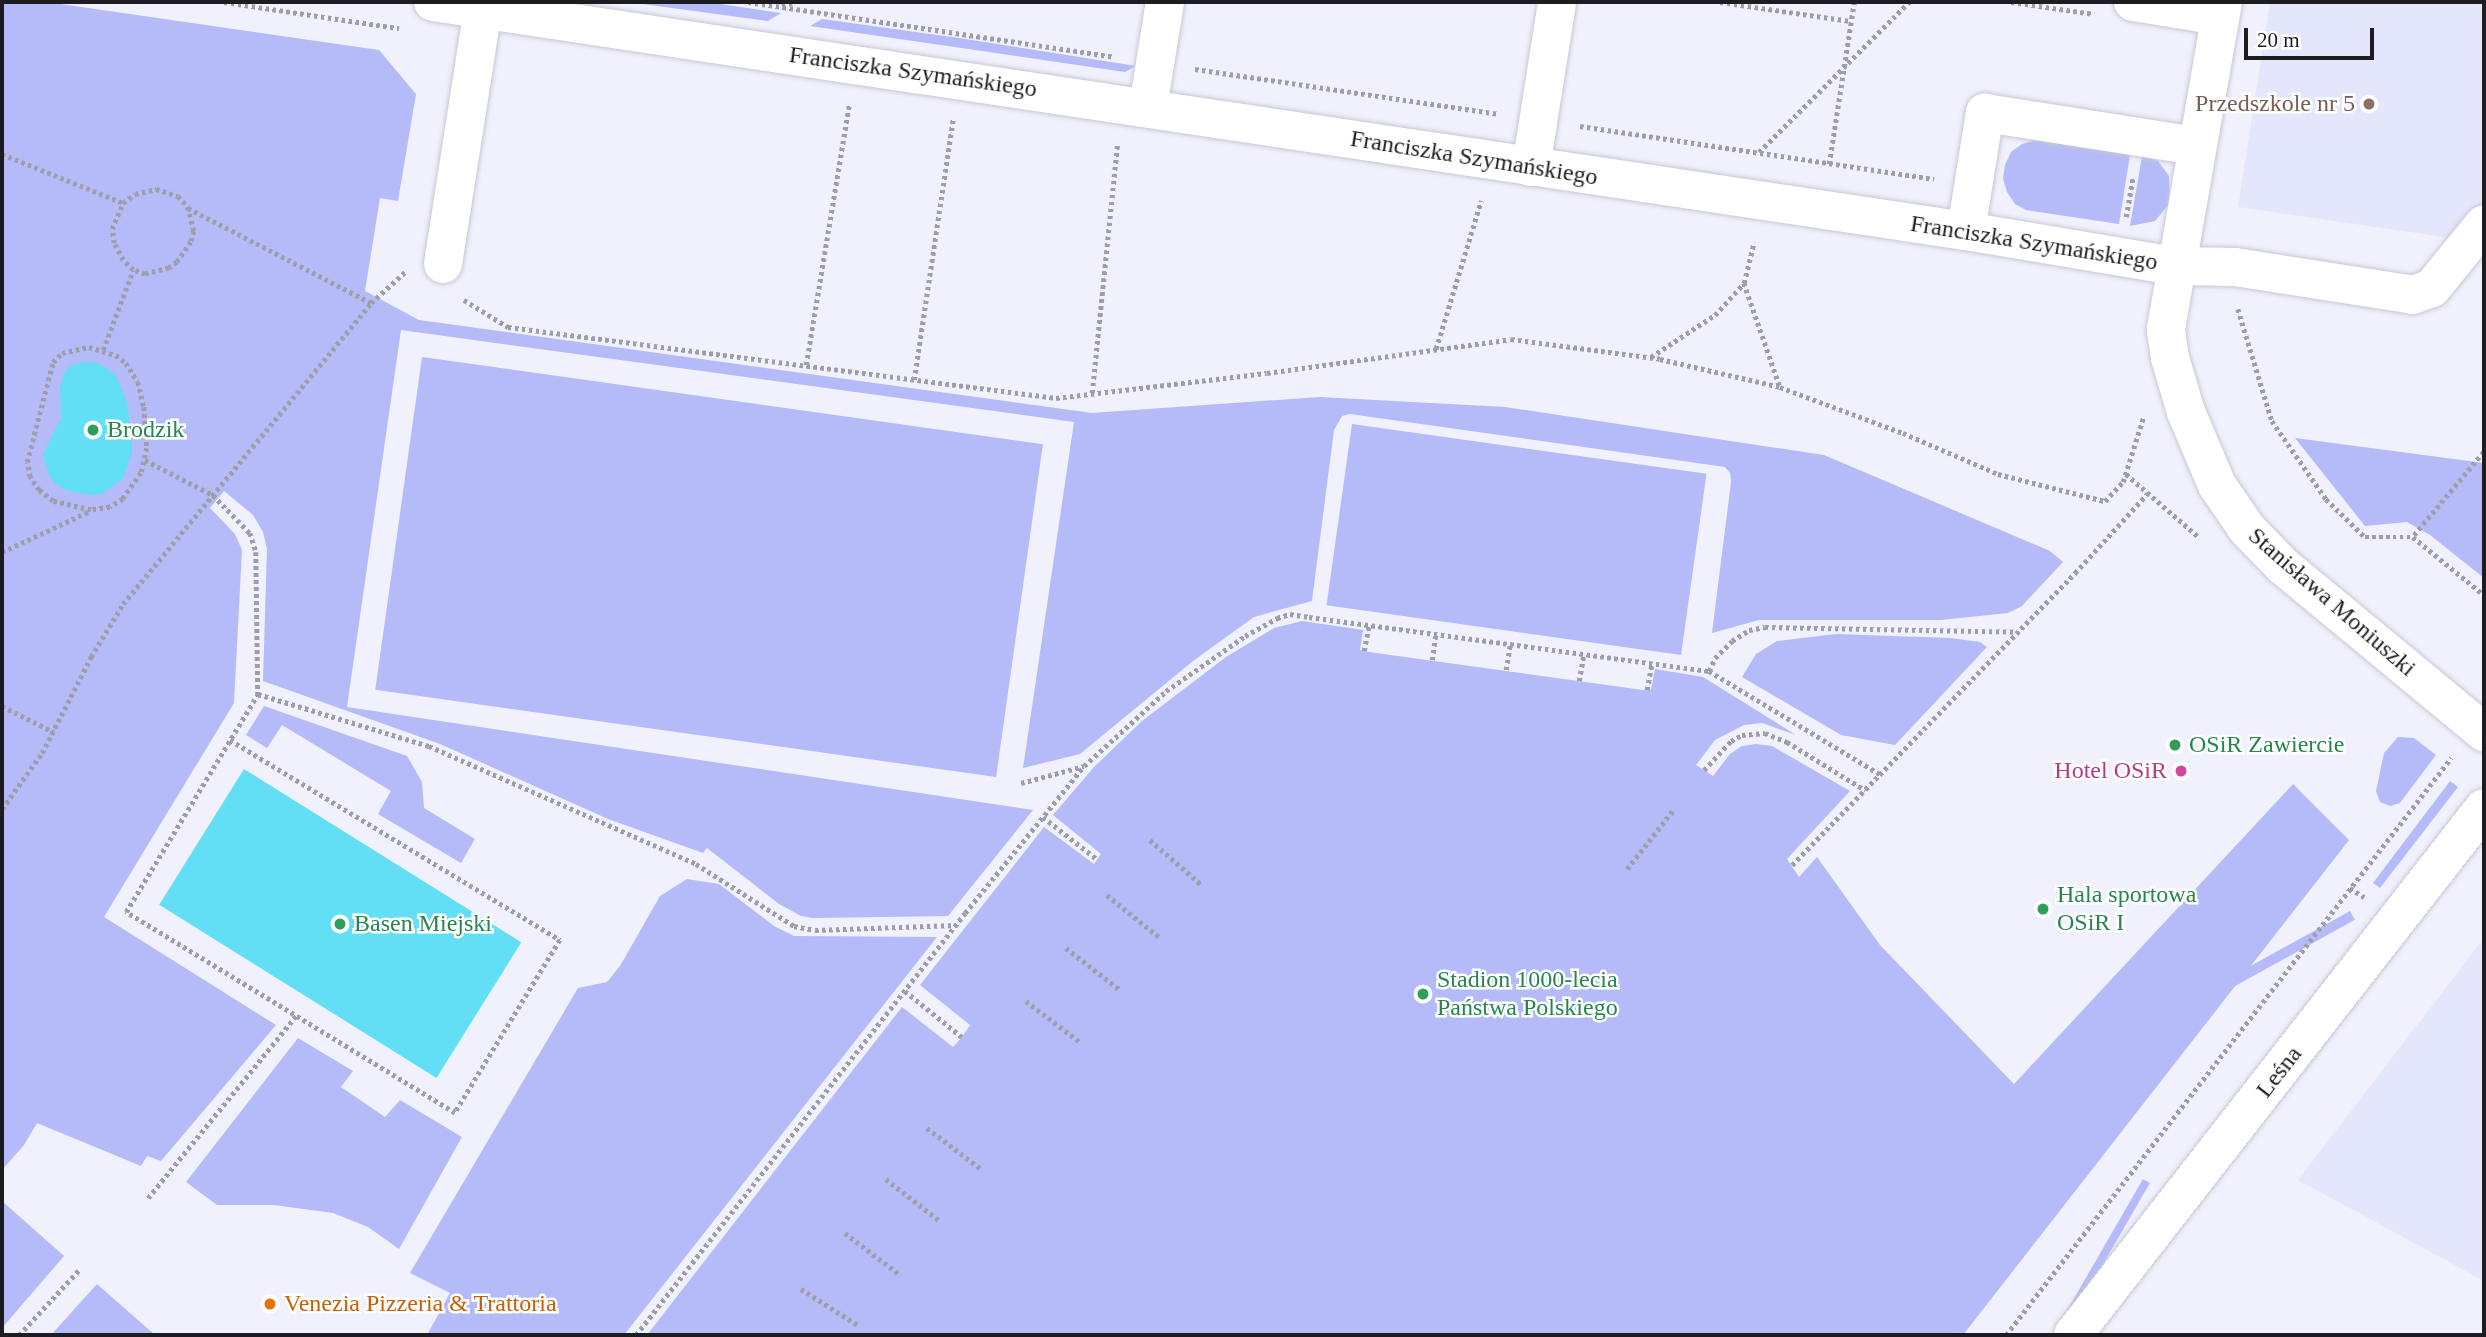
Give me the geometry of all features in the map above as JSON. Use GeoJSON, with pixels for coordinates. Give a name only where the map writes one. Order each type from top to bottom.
{"type":"FeatureCollection","features":[{"type":"Feature","properties":{"kind":"street","name":"Franciszka Szymańskiego"},"geometry":{"type":"LineString","coordinates":[[433,2],[483,5],[1531,167],[1966,231],[2176,266],[2235,267],[2413,295],[2432,288],[2484,224]]}},
{"type":"Feature","properties":{"kind":"street"},"geometry":{"type":"LineString","coordinates":[[1148,107],[1165,2]]}},
{"type":"Feature","properties":{"kind":"street"},"geometry":{"type":"LineString","coordinates":[[1531,167],[1557,2]]}},
{"type":"Feature","properties":{"kind":"street"},"geometry":{"type":"LineString","coordinates":[[2133,2],[2221,9]]}},
{"type":"Feature","properties":{"kind":"street"},"geometry":{"type":"LineString","coordinates":[[443,264],[483,5]]}},
{"type":"Feature","properties":{"kind":"street","name":"Stanisława Moniuszki"},"geometry":{"type":"LineString","coordinates":[[2221,9],[2166,330],[2170,358],[2186,412],[2217,485],[2247,529],[2470,742]]}},
{"type":"Feature","properties":{"kind":"street"},"geometry":{"type":"LineString","coordinates":[[1966,231],[1985,113],[2196,146]]}},
{"type":"Feature","properties":{"kind":"street","name":"Leśna"},"geometry":{"type":"LineString","coordinates":[[2073,1335],[2484,808]]}},
{"type":"Feature","properties":{"kind":"path"},"geometry":{"type":"LineString","coordinates":[[748,2],[1935,179]]}},
{"type":"Feature","properties":{"kind":"path"},"geometry":{"type":"LineString","coordinates":[[781,7],[794,2]]}},
{"type":"Feature","properties":{"kind":"path"},"geometry":{"type":"LineString","coordinates":[[1720,2],[1851,21]]}},
{"type":"Feature","properties":{"kind":"path"},"geometry":{"type":"LineString","coordinates":[[1829,164],[1854,2]]}},
{"type":"Feature","properties":{"kind":"path"},"geometry":{"type":"LineString","coordinates":[[1758,153],[1909,2]]}},
{"type":"Feature","properties":{"kind":"path"},"geometry":{"type":"LineString","coordinates":[[806,365],[851,94]]}},
{"type":"Feature","properties":{"kind":"path"},"geometry":{"type":"LineString","coordinates":[[914,380],[955,109]]}},
{"type":"Feature","properties":{"kind":"path"},"geometry":{"type":"LineString","coordinates":[[1092,393],[1118,133]]}},
{"type":"Feature","properties":{"kind":"path"},"geometry":{"type":"LineString","coordinates":[[2120,257],[2139,137]]}},
{"type":"Feature","properties":{"kind":"path"},"geometry":{"type":"LineString","coordinates":[[2,154],[123,203]]}},
{"type":"Feature","properties":{"kind":"path"},"geometry":{"type":"LineString","coordinates":[[188,207],[194,231],[185,253],[169,268],[145,274],[133,270],[123,260],[114,243],[112,229],[123,203],[135,194],[156,189],[178,196],[188,207],[371,303]]}},
{"type":"Feature","properties":{"kind":"path"},"geometry":{"type":"LineString","coordinates":[[1436,349],[1481,200]]}},
{"type":"Feature","properties":{"kind":"path"},"geometry":{"type":"LineString","coordinates":[[1651,358],[1714,315],[1744,284],[1755,239]]}},
{"type":"Feature","properties":{"kind":"path"},"geometry":{"type":"LineString","coordinates":[[2,809],[54,732],[91,657],[123,604],[371,303],[400,275],[427,265],[443,264]]}},
{"type":"Feature","properties":{"kind":"path"},"geometry":{"type":"LineString","coordinates":[[103,350],[133,270]]}},
{"type":"Feature","properties":{"kind":"path"},"geometry":{"type":"LineString","coordinates":[[1744,284],[1780,387]]}},
{"type":"Feature","properties":{"kind":"path"},"geometry":{"type":"LineString","coordinates":[[463,299],[508,327],[1056,398],[1267,373],[1511,339],[1651,358],[1780,387],[1903,433],[1998,474],[2105,501],[2116,492],[2126,474]]}},
{"type":"Feature","properties":{"kind":"path"},"geometry":{"type":"LineString","coordinates":[[2236,301],[2272,421],[2326,499],[2365,537],[2413,537],[2484,595]]}},
{"type":"Feature","properties":{"kind":"path"},"geometry":{"type":"LineString","coordinates":[[2,552],[91,510],[110,507],[123,499],[134,487],[145,460],[145,407],[138,383],[126,363],[103,350],[75,348],[62,353],[53,362],[27,462],[30,477],[39,491],[53,501],[91,510]]}},
{"type":"Feature","properties":{"kind":"path"},"geometry":{"type":"LineString","coordinates":[[2413,537],[2484,452]]}},
{"type":"Feature","properties":{"kind":"path"},"geometry":{"type":"LineString","coordinates":[[145,460],[213,495],[250,533],[256,552],[258,694],[230,740],[126,912],[455,1113],[560,940],[230,740]]}},
{"type":"Feature","properties":{"kind":"path"},"geometry":{"type":"LineString","coordinates":[[1792,866],[2148,493]]}},
{"type":"Feature","properties":{"kind":"path"},"geometry":{"type":"LineString","coordinates":[[636,1335],[956,925],[1084,766],[1166,691],[1245,636],[1277,618],[1290,614],[1709,671],[1880,774]]}},
{"type":"Feature","properties":{"kind":"path"},"geometry":{"type":"LineString","coordinates":[[1364,651],[1369,625]]}},
{"type":"Feature","properties":{"kind":"path"},"geometry":{"type":"LineString","coordinates":[[1709,671],[1715,659],[1731,641],[1749,631],[1765,627],[2018,632]]}},
{"type":"Feature","properties":{"kind":"path"},"geometry":{"type":"LineString","coordinates":[[1432,660],[1436,633]]}},
{"type":"Feature","properties":{"kind":"path"},"geometry":{"type":"LineString","coordinates":[[1506,670],[1510,643]]}},
{"type":"Feature","properties":{"kind":"path"},"geometry":{"type":"LineString","coordinates":[[1579,681],[1584,653]]}},
{"type":"Feature","properties":{"kind":"path"},"geometry":{"type":"LineString","coordinates":[[1647,690],[1652,662]]}},
{"type":"Feature","properties":{"kind":"path"},"geometry":{"type":"LineString","coordinates":[[258,694],[429,746],[696,864],[794,926],[815,930],[956,925]]}},
{"type":"Feature","properties":{"kind":"path"},"geometry":{"type":"LineString","coordinates":[[2,706],[54,732]]}},
{"type":"Feature","properties":{"kind":"path"},"geometry":{"type":"LineString","coordinates":[[1704,770],[1731,741],[1742,736],[1765,733],[1787,742],[1865,790]]}},
{"type":"Feature","properties":{"kind":"path"},"geometry":{"type":"LineString","coordinates":[[2006,1335],[2470,742]]}},
{"type":"Feature","properties":{"kind":"path"},"geometry":{"type":"LineString","coordinates":[[1021,783],[1084,766]]}},
{"type":"Feature","properties":{"kind":"path"},"geometry":{"type":"LineString","coordinates":[[1627,869],[1674,809]]}},
{"type":"Feature","properties":{"kind":"path"},"geometry":{"type":"LineString","coordinates":[[1042,817],[1097,859]]}},
{"type":"Feature","properties":{"kind":"path"},"geometry":{"type":"LineString","coordinates":[[1150,839],[1202,885]]}},
{"type":"Feature","properties":{"kind":"path"},"geometry":{"type":"LineString","coordinates":[[1107,895],[1159,937]]}},
{"type":"Feature","properties":{"kind":"path"},"geometry":{"type":"LineString","coordinates":[[1066,948],[1119,989]]}},
{"type":"Feature","properties":{"kind":"path"},"geometry":{"type":"LineString","coordinates":[[905,991],[962,1037]]}},
{"type":"Feature","properties":{"kind":"path"},"geometry":{"type":"LineString","coordinates":[[1026,1001],[1080,1042]]}},
{"type":"Feature","properties":{"kind":"path"},"geometry":{"type":"LineString","coordinates":[[148,1198],[296,1016]]}},
{"type":"Feature","properties":{"kind":"path"},"geometry":{"type":"LineString","coordinates":[[927,1128],[981,1169]]}},
{"type":"Feature","properties":{"kind":"path"},"geometry":{"type":"LineString","coordinates":[[887,1179],[940,1221]]}},
{"type":"Feature","properties":{"kind":"path"},"geometry":{"type":"LineString","coordinates":[[845,1233],[899,1274]]}},
{"type":"Feature","properties":{"kind":"path"},"geometry":{"type":"LineString","coordinates":[[19,1335],[80,1269]]}},
{"type":"Feature","properties":{"kind":"path"},"geometry":{"type":"LineString","coordinates":[[801,1289],[858,1325]]}},
{"type":"Feature","properties":{"kind":"shaded area"},"geometry":{"type":"Polygon","coordinates":[[[2,2],[47,2],[379,50],[416,94],[398,201],[380,198],[365,291],[419,320],[1092,413],[1320,397],[1505,407],[1824,455],[2050,551],[2063,562],[2022,606],[2008,613],[1941,620],[1759,620],[1712,633],[1731,482],[1730,473],[1725,467],[1350,414],[1342,416],[1334,430],[1312,601],[1254,617],[1193,661],[1080,754],[1023,768],[1074,422],[401,330],[347,707],[1033,810],[948,916],[801,916],[779,904],[707,848],[703,853],[608,819],[440,744],[263,681],[267,549],[263,532],[253,515],[224,491],[210,508],[235,534],[242,550],[234,703],[104,917],[276,1025],[161,1161],[147,1156],[141,1166],[37,1123],[24,1145],[2,1170],[2,2]]]}},
{"type":"Feature","properties":{"kind":"shaded area"},"geometry":{"type":"Polygon","coordinates":[[[628,2],[707,2],[781,13],[768,21],[628,2]]]}},
{"type":"Feature","properties":{"kind":"shaded area","name":"Przedszkole nr 5"},"geometry":{"type":"Polygon","coordinates":[[[2270,2],[2484,2],[2484,206],[2458,239],[2238,207],[2270,2]]]}},
{"type":"Feature","properties":{"kind":"shaded area"},"geometry":{"type":"Polygon","coordinates":[[[822,19],[1136,66],[1125,72],[810,26],[822,19]]]}},
{"type":"Feature","properties":{"kind":"shaded area"},"geometry":{"type":"Polygon","coordinates":[[[2036,140],[2130,155],[2119,224],[2026,210],[2015,204],[2007,192],[2003,178],[2005,165],[2011,152],[2022,144],[2036,140]]]}},
{"type":"Feature","properties":{"kind":"shaded area"},"geometry":{"type":"Polygon","coordinates":[[[2142,156],[2158,161],[2169,176],[2170,203],[2155,221],[2130,226],[2142,156]]]}},
{"type":"Feature","properties":{"kind":"shaded area"},"geometry":{"type":"Polygon","coordinates":[[[422,357],[1043,444],[996,777],[375,690],[422,357]]]}},
{"type":"Feature","properties":{"kind":"shaded area","name":"Brodzik"},"geometry":{"type":"Polygon","coordinates":[[[82,362],[98,363],[115,374],[126,399],[132,435],[132,453],[123,478],[102,494],[68,491],[56,484],[49,476],[43,454],[61,418],[60,386],[64,374],[71,365],[82,362]]]}},
{"type":"Feature","properties":{"kind":"shaded area"},"geometry":{"type":"Polygon","coordinates":[[[1352,424],[1707,474],[1681,655],[1327,605],[1352,424]]]}},
{"type":"Feature","properties":{"kind":"shaded area"},"geometry":{"type":"Polygon","coordinates":[[[2295,438],[2484,463],[2484,578],[2430,535],[2407,522],[2365,526],[2295,438]]]}},
{"type":"Feature","properties":{"kind":"shaded area","name":"Stadion 1000-lecia Państwa Polskiego"},"geometry":{"type":"Polygon","coordinates":[[[1302,621],[1363,630],[1360,650],[1369,652],[1643,690],[1651,690],[1655,669],[1703,677],[1796,735],[1762,723],[1744,725],[1715,740],[1696,765],[1713,776],[1730,754],[1742,746],[1772,746],[1850,791],[1787,859],[1799,877],[1817,857],[1880,945],[2014,1084],[2293,784],[2349,840],[1963,1335],[647,1335],[902,1007],[953,1047],[962,1037],[970,1025],[920,985],[1044,827],[1094,864],[1101,854],[1053,815],[1094,767],[1142,721],[1226,657],[1274,628],[1302,621]]]}},
{"type":"Feature","properties":{"kind":"shaded area"},"geometry":{"type":"Polygon","coordinates":[[[1836,634],[1950,638],[1980,642],[1987,647],[1895,745],[1841,735],[1742,677],[1756,654],[1777,641],[1836,634]]]}},
{"type":"Feature","properties":{"kind":"shaded area"},"geometry":{"type":"Polygon","coordinates":[[[264,706],[407,756],[422,782],[424,808],[475,839],[461,863],[378,814],[391,791],[282,725],[267,748],[246,735],[264,706]]]}},
{"type":"Feature","properties":{"kind":"shaded area"},"geometry":{"type":"Polygon","coordinates":[[[2398,737],[2414,738],[2436,755],[2400,803],[2390,806],[2380,802],[2376,791],[2384,753],[2398,737]]]}},
{"type":"Feature","properties":{"kind":"shaded area","name":"Basen Miejski"},"geometry":{"type":"Polygon","coordinates":[[[244,769],[521,942],[437,1078],[159,905],[244,769]]]}},
{"type":"Feature","properties":{"kind":"shaded area"},"geometry":{"type":"Polygon","coordinates":[[[2450,781],[2458,787],[2380,888],[2373,883],[2450,781]]]}},
{"type":"Feature","properties":{"kind":"shaded area"},"geometry":{"type":"Polygon","coordinates":[[[687,879],[719,884],[774,926],[794,936],[937,937],[624,1335],[427,1335],[450,1293],[410,1273],[578,988],[607,982],[620,966],[660,896],[687,879]]]}},
{"type":"Feature","properties":{"kind":"shaded area"},"geometry":{"type":"Polygon","coordinates":[[[2350,911],[2355,920],[2086,1069],[2081,1060],[2350,911]]]}},
{"type":"Feature","properties":{"kind":"shaded area"},"geometry":{"type":"Polygon","coordinates":[[[2484,938],[2484,1281],[2298,1180],[2484,938]]]}},
{"type":"Feature","properties":{"kind":"shaded area"},"geometry":{"type":"Polygon","coordinates":[[[298,1038],[353,1071],[341,1087],[385,1117],[400,1100],[462,1137],[399,1249],[368,1227],[333,1213],[274,1205],[217,1205],[186,1182],[298,1038]]]}},
{"type":"Feature","properties":{"kind":"shaded area"},"geometry":{"type":"Polygon","coordinates":[[[2143,1179],[2150,1183],[2062,1335],[2053,1335],[2143,1179]]]}},
{"type":"Feature","properties":{"kind":"shaded area"},"geometry":{"type":"Polygon","coordinates":[[[2,1201],[64,1256],[2,1328],[2,1201]]]}},
{"type":"Feature","properties":{"kind":"shaded area"},"geometry":{"type":"Polygon","coordinates":[[[97,1284],[155,1335],[51,1335],[97,1284]]]}},
{"type":"Feature","properties":{"kind":"place","name":"Przedszkole nr 5"},"geometry":{"type":"Point","coordinates":[2369,104]}},
{"type":"Feature","properties":{"kind":"place","name":"Brodzik"},"geometry":{"type":"Point","coordinates":[93,430]}},
{"type":"Feature","properties":{"kind":"place","name":"OSiR Zawiercie"},"geometry":{"type":"Point","coordinates":[2175,745]}},
{"type":"Feature","properties":{"kind":"place","name":"Hotel OSiR"},"geometry":{"type":"Point","coordinates":[2181,771]}},
{"type":"Feature","properties":{"kind":"place","name":"Hala sportowa OSiR I"},"geometry":{"type":"Point","coordinates":[2043,909]}},
{"type":"Feature","properties":{"kind":"place","name":"Basen Miejski"},"geometry":{"type":"Point","coordinates":[340,924]}},
{"type":"Feature","properties":{"kind":"place","name":"Stadion 1000-lecia Państwa Polskiego"},"geometry":{"type":"Point","coordinates":[1423,994]}},
{"type":"Feature","properties":{"kind":"place","name":"Venezia Pizzeria & Trattoria"},"geometry":{"type":"Point","coordinates":[270,1304]}}]}
